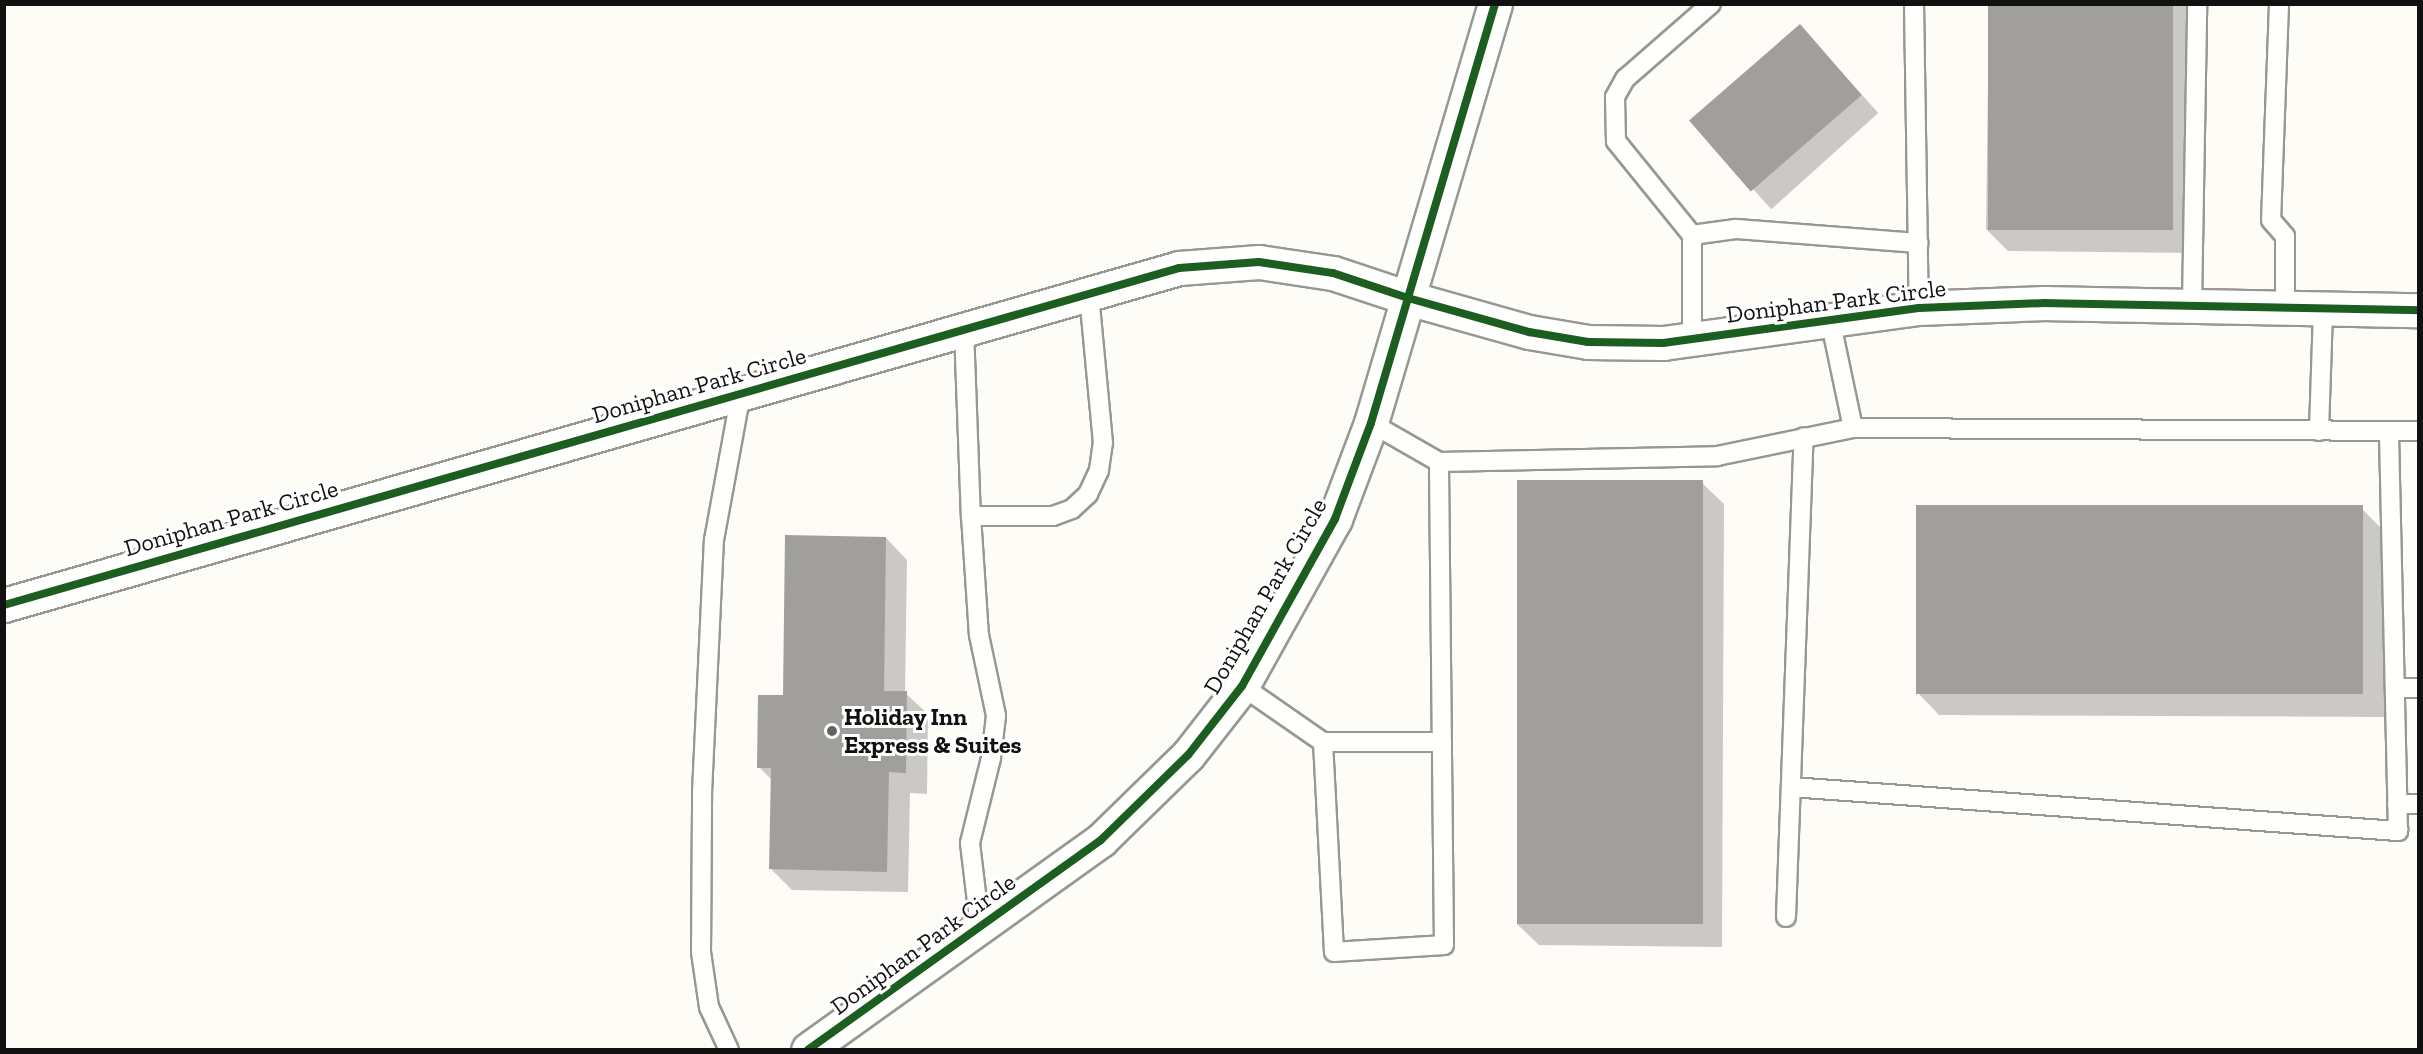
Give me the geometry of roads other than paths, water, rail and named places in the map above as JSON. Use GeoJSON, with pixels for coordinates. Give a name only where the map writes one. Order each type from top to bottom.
{"type":"FeatureCollection","features":[{"type":"Feature","properties":{"kind":"street","name":"Doniphan Park Circle"},"geometry":{"type":"LineString","coordinates":[[808,1050],[1101,840],[1188,755],[1242,686],[1335,519],[1371,423],[1495,4]]}},
{"type":"Feature","properties":{"kind":"street","name":"Doniphan Park Circle"},"geometry":{"type":"LineString","coordinates":[[4,604],[1179,268],[1259,262],[1333,273],[1408,298],[1529,332],[1588,342],[1663,343],[1919,308],[2045,303],[2418,310]]}},
{"type":"Feature","properties":{"kind":"lane"},"geometry":{"type":"LineString","coordinates":[[1914,4],[1919,308]]}},
{"type":"Feature","properties":{"kind":"lane"},"geometry":{"type":"LineString","coordinates":[[2192,305],[2198,4]]}},
{"type":"Feature","properties":{"kind":"lane"},"geometry":{"type":"LineString","coordinates":[[2279,4],[2271,220],[2285,236],[2285,308]]}},
{"type":"Feature","properties":{"kind":"lane"},"geometry":{"type":"LineString","coordinates":[[1692,339],[1692,236],[1616,141],[1615,97],[1625,79],[1704,7]]}},
{"type":"Feature","properties":{"kind":"lane"},"geometry":{"type":"LineString","coordinates":[[1692,236],[1736,229],[1918,243]]}},
{"type":"Feature","properties":{"kind":"lane"},"geometry":{"type":"LineString","coordinates":[[971,516],[1053,516],[1072,509],[1088,494],[1099,470],[1102,443],[1089,294]]}},
{"type":"Feature","properties":{"kind":"lane"},"geometry":{"type":"LineString","coordinates":[[2319,431],[2323,308]]}},
{"type":"Feature","properties":{"kind":"lane"},"geometry":{"type":"LineString","coordinates":[[1830,319],[1853,428]]}},
{"type":"Feature","properties":{"kind":"lane"},"geometry":{"type":"LineString","coordinates":[[964,329],[971,516],[979,635],[996,716],[991,758],[970,843],[980,927]]}},
{"type":"Feature","properties":{"kind":"lane"},"geometry":{"type":"LineString","coordinates":[[729,1050],[709,1006],[701,952],[702,793],[714,540],[741,393]]}},
{"type":"Feature","properties":{"kind":"lane"},"geometry":{"type":"LineString","coordinates":[[1371,423],[1439,462],[1717,456],[1853,428],[2418,431]]}},
{"type":"Feature","properties":{"kind":"lane"},"geometry":{"type":"LineString","coordinates":[[1791,787],[2398,831],[2389,431]]}},
{"type":"Feature","properties":{"kind":"lane"},"geometry":{"type":"LineString","coordinates":[[1786,917],[1804,437]]}},
{"type":"Feature","properties":{"kind":"lane"},"geometry":{"type":"LineString","coordinates":[[1323,742],[1334,952],[1444,945],[1439,462]]}},
{"type":"Feature","properties":{"kind":"lane"},"geometry":{"type":"LineString","coordinates":[[1242,686],[1323,742],[1442,742]]}},
{"type":"Feature","properties":{"kind":"lane"},"geometry":{"type":"LineString","coordinates":[[2395,688],[2418,688]]}},
{"type":"Feature","properties":{"kind":"lane"},"geometry":{"type":"LineString","coordinates":[[2397,804],[2418,804]]}},
{"type":"Feature","properties":{"kind":"place","name":"Holiday Inn Express & Suites"},"geometry":{"type":"Point","coordinates":[832,731]}}]}
